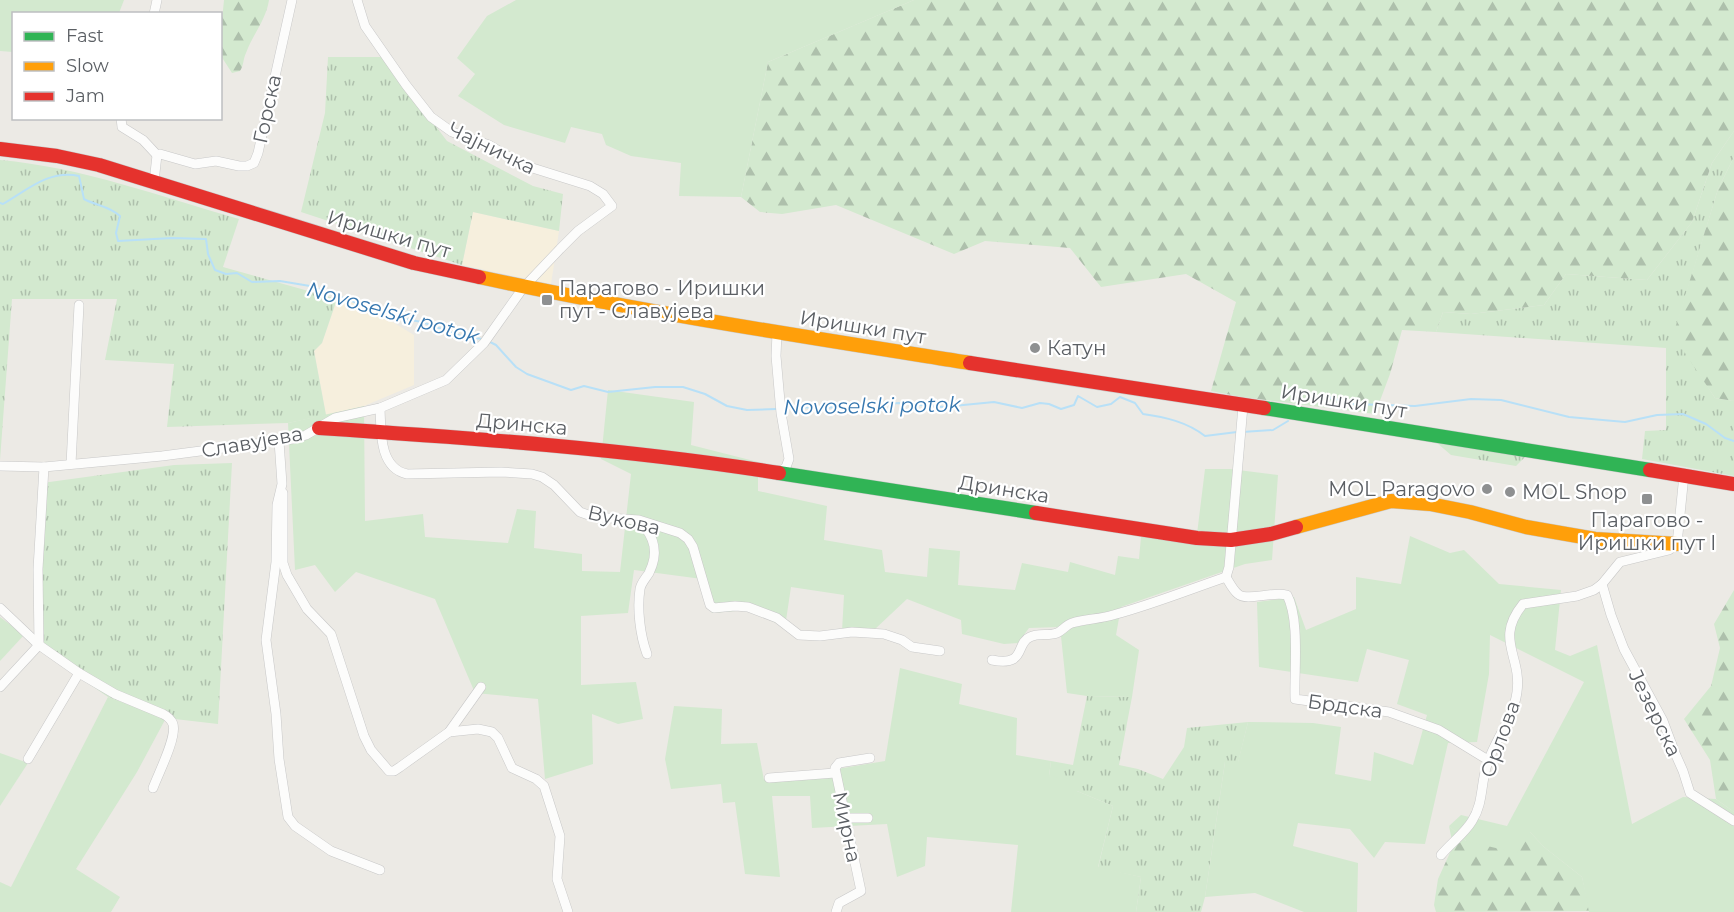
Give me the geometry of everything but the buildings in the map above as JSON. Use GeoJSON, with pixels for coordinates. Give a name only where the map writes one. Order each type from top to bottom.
{"type":"FeatureCollection","features":[{"type":"Feature","properties":{"kind":"main road","name":"Иришки пут"},"geometry":{"type":"LineString","coordinates":[[0,149],[80,161],[414,263],[523,288],[777,333],[1734,484]]}},
{"type":"Feature","properties":{"kind":"main road","name":"Дринска"},"geometry":{"type":"LineString","coordinates":[[319,428],[459,437],[628,453],[780,472],[872,489],[1197,538],[1231,540],[1271,534],[1391,501],[1430,504],[1526,527],[1595,539],[1677,544]]}},
{"type":"Feature","properties":{"kind":"street","name":"Горска"},"geometry":{"type":"LineString","coordinates":[[157,155],[163,154],[195,164],[216,161],[247,166],[254,163],[292,0]]}},
{"type":"Feature","properties":{"kind":"street","name":"Чајничка"},"geometry":{"type":"LineString","coordinates":[[357,0],[365,26],[431,117],[453,132],[489,145],[524,165],[590,186],[603,194],[612,206]]}},
{"type":"Feature","properties":{"kind":"street"},"geometry":{"type":"LineString","coordinates":[[121,120],[122,128],[143,140],[157,155],[154,182]]}},
{"type":"Feature","properties":{"kind":"street","name":"Славујева"},"geometry":{"type":"LineString","coordinates":[[0,466],[44,467],[162,456],[279,441],[306,435],[335,418],[380,408],[447,380],[484,343],[523,288],[578,231],[612,206]]}},
{"type":"Feature","properties":{"kind":"street"},"geometry":{"type":"LineString","coordinates":[[71,464],[79,305]]}},
{"type":"Feature","properties":{"kind":"street"},"geometry":{"type":"LineString","coordinates":[[777,333],[776,356],[781,413],[789,459],[800,475]]}},
{"type":"Feature","properties":{"kind":"street"},"geometry":{"type":"LineString","coordinates":[[992,660],[1004,662],[1011,660],[1022,650],[1029,637],[1044,633],[1057,633],[1072,623],[1113,615],[1226,578],[1229,567],[1243,406]]}},
{"type":"Feature","properties":{"kind":"street","name":"Вукова"},"geometry":{"type":"LineString","coordinates":[[380,408],[381,433],[387,457],[391,467],[398,472],[407,474],[501,472],[542,477],[554,485],[580,512],[594,517],[639,520],[688,539],[693,547],[710,605],[714,608],[735,606],[759,611],[777,618],[799,635],[820,636],[852,632],[884,634],[902,639],[912,647],[940,651]]}},
{"type":"Feature","properties":{"kind":"street"},"geometry":{"type":"LineString","coordinates":[[279,441],[283,562],[287,574],[307,609],[331,634],[363,736],[371,750],[389,771],[394,771],[449,732],[481,687]]}},
{"type":"Feature","properties":{"kind":"street"},"geometry":{"type":"LineString","coordinates":[[780,472],[786,467],[789,459]]}},
{"type":"Feature","properties":{"kind":"street"},"geometry":{"type":"LineString","coordinates":[[0,687],[39,645],[38,568],[44,467]]}},
{"type":"Feature","properties":{"kind":"street"},"geometry":{"type":"LineString","coordinates":[[1677,544],[1684,475]]}},
{"type":"Feature","properties":{"kind":"street"},"geometry":{"type":"LineString","coordinates":[[282,484],[277,505],[276,562],[266,640],[288,817],[302,831],[331,851],[380,870]]}},
{"type":"Feature","properties":{"kind":"street"},"geometry":{"type":"LineString","coordinates":[[639,520],[654,538],[654,553],[650,571],[640,586],[639,608],[647,654]]}},
{"type":"Feature","properties":{"kind":"street","name":"Орлова"},"geometry":{"type":"LineString","coordinates":[[1441,855],[1472,822],[1480,806],[1488,760],[1512,716],[1517,690],[1516,671],[1508,636],[1510,624],[1522,604],[1577,596],[1594,590],[1620,562],[1669,550],[1677,544]]}},
{"type":"Feature","properties":{"kind":"street","name":"Брдска"},"geometry":{"type":"LineString","coordinates":[[1226,578],[1244,597],[1277,592],[1287,595],[1293,611],[1295,699],[1389,712],[1439,730],[1488,760]]}},
{"type":"Feature","properties":{"kind":"street","name":"Језерска"},"geometry":{"type":"LineString","coordinates":[[1602,584],[1624,649],[1663,722],[1690,793],[1734,821]]}},
{"type":"Feature","properties":{"kind":"street"},"geometry":{"type":"LineString","coordinates":[[0,608],[39,645],[79,673],[115,694],[169,718],[173,724],[173,731],[153,788]]}},
{"type":"Feature","properties":{"kind":"street"},"geometry":{"type":"LineString","coordinates":[[28,759],[79,673]]}},
{"type":"Feature","properties":{"kind":"street"},"geometry":{"type":"LineString","coordinates":[[449,732],[478,729],[492,732],[498,738],[512,768],[530,776],[544,786],[560,836],[557,879],[568,912]]}},
{"type":"Feature","properties":{"kind":"street","name":"Мирна"},"geometry":{"type":"LineString","coordinates":[[836,912],[839,903],[861,891],[835,768],[838,763],[870,758]]}},
{"type":"Feature","properties":{"kind":"street"},"geometry":{"type":"LineString","coordinates":[[769,778],[835,773]]}},
{"type":"Feature","properties":{"kind":"street"},"geometry":{"type":"LineString","coordinates":[[845,818],[868,818]]}},
{"type":"Feature","properties":{"kind":"shaded area"},"geometry":{"type":"Polygon","coordinates":[[[473,212],[559,231],[551,284],[462,265],[473,212]]]}},
{"type":"Feature","properties":{"kind":"shaded area"},"geometry":{"type":"Polygon","coordinates":[[[337,299],[368,307],[414,335],[414,385],[364,406],[326,415],[314,351],[322,343],[337,299]]]}},
{"type":"Feature","properties":{"kind":"green space"},"geometry":{"type":"Polygon","coordinates":[[[0,0],[124,0],[119,12],[12,12],[12,52],[0,51],[0,0]]]}},
{"type":"Feature","properties":{"kind":"green space"},"geometry":{"type":"Polygon","coordinates":[[[224,0],[269,0],[240,71],[232,73],[222,58],[224,0]]]}},
{"type":"Feature","properties":{"kind":"green space"},"geometry":{"type":"Polygon","coordinates":[[[516,0],[914,0],[768,62],[741,197],[679,196],[681,163],[631,156],[606,145],[602,134],[571,127],[565,143],[504,125],[458,96],[475,74],[457,58],[487,16],[516,0]]]}},
{"type":"Feature","properties":{"kind":"green space"},"geometry":{"type":"Polygon","coordinates":[[[914,0],[1734,0],[1734,131],[1712,163],[1692,222],[1647,280],[1566,274],[1544,305],[1471,314],[1443,312],[1436,332],[1402,330],[1390,374],[1375,414],[1242,397],[1211,391],[1236,302],[1186,274],[1101,287],[1070,248],[985,241],[954,254],[836,205],[782,214],[760,212],[741,197],[768,62],[914,0]]]}},
{"type":"Feature","properties":{"kind":"green space"},"geometry":{"type":"Polygon","coordinates":[[[328,57],[383,57],[447,141],[533,186],[563,194],[559,231],[473,212],[462,265],[301,212],[325,113],[328,57]]]}},
{"type":"Feature","properties":{"kind":"green space"},"geometry":{"type":"Polygon","coordinates":[[[1734,131],[1734,157],[1718,189],[1674,334],[1715,398],[1734,401],[1734,476],[1642,459],[1645,431],[1666,430],[1666,348],[1436,332],[1443,312],[1471,314],[1544,305],[1566,274],[1647,280],[1692,222],[1712,163],[1734,131]]]}},
{"type":"Feature","properties":{"kind":"green space"},"geometry":{"type":"Polygon","coordinates":[[[1734,157],[1734,401],[1715,398],[1673,335],[1718,189],[1734,157]]]}},
{"type":"Feature","properties":{"kind":"green space"},"geometry":{"type":"Polygon","coordinates":[[[0,160],[91,176],[239,219],[223,267],[337,299],[322,343],[314,351],[326,415],[288,423],[167,427],[174,364],[105,360],[117,299],[12,299],[0,460],[0,160]]]}},
{"type":"Feature","properties":{"kind":"green space"},"geometry":{"type":"Polygon","coordinates":[[[608,390],[694,402],[691,445],[758,462],[758,491],[827,506],[824,540],[882,550],[885,572],[927,577],[929,548],[960,551],[958,585],[1015,590],[1022,563],[1068,572],[1070,562],[1115,575],[1118,556],[1139,559],[1142,526],[1197,534],[1205,469],[1230,469],[1278,475],[1272,560],[1245,564],[1121,607],[1116,635],[1139,650],[1132,697],[1067,693],[1060,627],[1029,628],[1018,643],[1004,644],[962,634],[961,620],[907,599],[874,630],[842,631],[844,595],[791,587],[785,627],[747,610],[712,613],[702,579],[634,570],[628,613],[581,616],[581,685],[636,682],[643,719],[618,724],[592,714],[593,764],[545,779],[538,699],[475,693],[435,599],[356,572],[335,592],[315,565],[295,570],[288,423],[364,406],[365,521],[423,514],[425,537],[508,543],[517,509],[536,511],[534,548],[582,554],[582,571],[620,572],[631,474],[601,459],[608,390]]]}},
{"type":"Feature","properties":{"kind":"green space"},"geometry":{"type":"Polygon","coordinates":[[[1430,437],[1529,453],[1516,466],[1451,455],[1430,437]]]}},
{"type":"Feature","properties":{"kind":"green space"},"geometry":{"type":"Polygon","coordinates":[[[232,463],[218,724],[166,718],[108,697],[40,650],[42,483],[174,465],[232,463]]]}},
{"type":"Feature","properties":{"kind":"green space"},"geometry":{"type":"Polygon","coordinates":[[[1410,536],[1450,553],[1464,550],[1499,584],[1561,590],[1555,650],[1570,656],[1597,645],[1632,824],[1683,797],[1716,799],[1734,812],[1734,912],[1589,912],[1582,877],[1544,847],[1530,832],[1517,853],[1466,841],[1449,826],[1461,815],[1507,826],[1584,682],[1490,635],[1489,674],[1477,742],[1448,743],[1425,844],[1385,842],[1374,858],[1350,829],[1298,823],[1293,846],[1358,863],[1357,912],[1304,912],[1255,893],[1205,897],[1225,762],[1238,762],[1248,722],[1313,723],[1341,727],[1335,774],[1371,781],[1374,752],[1413,765],[1427,715],[1397,704],[1409,660],[1367,649],[1358,682],[1259,667],[1257,602],[1294,597],[1306,630],[1356,609],[1356,577],[1401,584],[1410,536]]]}},
{"type":"Feature","properties":{"kind":"green space"},"geometry":{"type":"Polygon","coordinates":[[[1734,590],[1734,812],[1716,799],[1710,760],[1684,719],[1711,686],[1720,648],[1714,624],[1734,590]]]}},
{"type":"Feature","properties":{"kind":"green space"},"geometry":{"type":"Polygon","coordinates":[[[0,617],[24,635],[0,661],[0,617]]]}},
{"type":"Feature","properties":{"kind":"green space"},"geometry":{"type":"Polygon","coordinates":[[[900,668],[962,684],[959,704],[1017,718],[1016,755],[1051,761],[1049,776],[1075,780],[1077,791],[1113,806],[1098,867],[1141,877],[1136,912],[1011,912],[1018,845],[927,837],[925,866],[897,877],[887,824],[812,828],[810,796],[772,796],[780,877],[745,874],[735,802],[723,803],[721,784],[671,789],[665,759],[674,706],[722,709],[721,744],[757,743],[764,780],[833,777],[831,770],[885,761],[900,668]]]}},
{"type":"Feature","properties":{"kind":"green space"},"geometry":{"type":"Polygon","coordinates":[[[1087,696],[1132,697],[1119,765],[1138,769],[1163,779],[1184,747],[1187,728],[1248,722],[1238,763],[1225,762],[1201,912],[1136,912],[1141,877],[1098,868],[1113,806],[1049,776],[1051,761],[1073,765],[1087,696]]]}},
{"type":"Feature","properties":{"kind":"green space"},"geometry":{"type":"Polygon","coordinates":[[[108,697],[166,718],[137,772],[76,869],[120,897],[111,912],[0,912],[0,882],[11,887],[108,697]]]}},
{"type":"Feature","properties":{"kind":"green space"},"geometry":{"type":"Polygon","coordinates":[[[0,753],[28,763],[0,806],[0,753]]]}},
{"type":"Feature","properties":{"kind":"green space"},"geometry":{"type":"Polygon","coordinates":[[[1449,826],[1466,841],[1530,832],[1544,847],[1582,877],[1590,911],[1436,912],[1434,905],[1438,879],[1453,846],[1449,826]]]}},
{"type":"Feature","properties":{"kind":"waterway","name":"Novoselski potok"},"geometry":{"type":"LineString","coordinates":[[0,203],[3,204],[49,178],[58,175],[79,176],[84,199],[112,210],[120,216],[116,233],[118,241],[206,239],[208,254],[215,270],[226,274],[237,273],[252,282],[280,281],[310,286],[399,318],[422,322],[464,337],[483,339]]}},
{"type":"Feature","properties":{"kind":"waterway","name":"Novoselski potok"},"geometry":{"type":"LineString","coordinates":[[488,341],[496,345],[516,367],[527,374],[571,390],[584,386],[608,392],[655,387],[683,387],[705,394],[727,406],[747,410],[776,409]]}},
{"type":"Feature","properties":{"kind":"waterway","name":"Novoselski potok"},"geometry":{"type":"LineString","coordinates":[[782,409],[899,403],[943,407],[994,402],[1022,408],[1040,403],[1061,409],[1074,405],[1078,396],[1097,407],[1111,404],[1120,397],[1135,403],[1143,414],[1176,421],[1205,436],[1237,432]]}},
{"type":"Feature","properties":{"kind":"waterway","name":"Novoselski potok"},"geometry":{"type":"LineString","coordinates":[[1306,400],[1328,397],[1353,404],[1415,406],[1471,399],[1501,400],[1569,417],[1625,422],[1657,415],[1683,414],[1706,424],[1725,438],[1734,441]]}},
{"type":"Feature","properties":{"kind":"waterway","name":"Novoselski potok"},"geometry":{"type":"LineString","coordinates":[[1242,432],[1273,430],[1288,421]]}},
{"type":"Feature","properties":{"kind":"traffic: fast"},"geometry":{"type":"LineString","coordinates":[[1264,408],[1650,470]]}},
{"type":"Feature","properties":{"kind":"traffic: fast"},"geometry":{"type":"LineString","coordinates":[[779,473],[1036,513]]}},
{"type":"Feature","properties":{"kind":"traffic: slow"},"geometry":{"type":"LineString","coordinates":[[479,277],[663,313],[970,363]]}},
{"type":"Feature","properties":{"kind":"traffic: slow"},"geometry":{"type":"LineString","coordinates":[[1296,527],[1391,501],[1430,504],[1526,527],[1595,539],[1677,544]]}},
{"type":"Feature","properties":{"kind":"traffic: jam"},"geometry":{"type":"LineString","coordinates":[[0,149],[57,156],[99,165],[414,263],[479,277]]}},
{"type":"Feature","properties":{"kind":"traffic: jam"},"geometry":{"type":"LineString","coordinates":[[970,363],[1264,408]]}},
{"type":"Feature","properties":{"kind":"traffic: jam"},"geometry":{"type":"LineString","coordinates":[[319,428],[492,440],[607,451],[779,473]]}},
{"type":"Feature","properties":{"kind":"traffic: jam"},"geometry":{"type":"LineString","coordinates":[[1650,470],[1734,484]]}},
{"type":"Feature","properties":{"kind":"traffic: jam"},"geometry":{"type":"LineString","coordinates":[[1036,513],[1197,538],[1231,540],[1271,534],[1296,527]]}},
{"type":"Feature","properties":{"kind":"place","name":"Парагово - Иришки пут - Славујева"},"geometry":{"type":"Point","coordinates":[547,300]}},
{"type":"Feature","properties":{"kind":"place","name":"Катун"},"geometry":{"type":"Point","coordinates":[1035,348]}},
{"type":"Feature","properties":{"kind":"place","name":"MOL Paragovo"},"geometry":{"type":"Point","coordinates":[1487,489]}},
{"type":"Feature","properties":{"kind":"place","name":"MOL Shop"},"geometry":{"type":"Point","coordinates":[1510,492]}},
{"type":"Feature","properties":{"kind":"place","name":"Парагово - Иришки пут I"},"geometry":{"type":"Point","coordinates":[1647,499]}}]}
